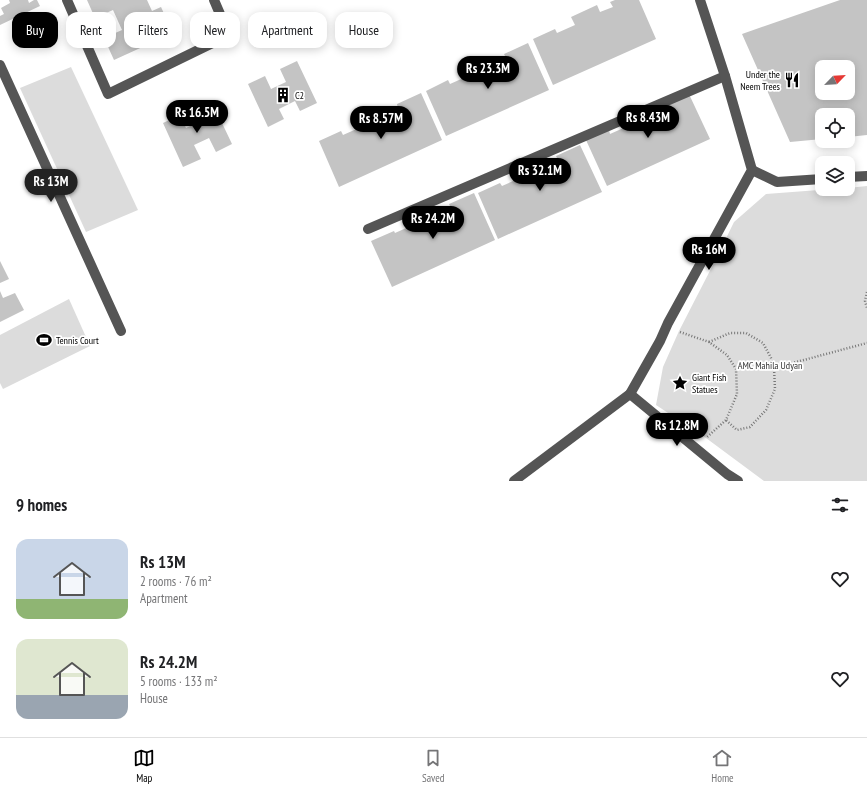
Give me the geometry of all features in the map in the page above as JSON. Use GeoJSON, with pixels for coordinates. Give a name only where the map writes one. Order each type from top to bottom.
{"type":"FeatureCollection","features":[{"type":"Feature","properties":{"kind":"street"},"geometry":{"type":"LineString","coordinates":[[67,0],[108,94],[229,35],[214,0]]}},
{"type":"Feature","properties":{"kind":"street"},"geometry":{"type":"LineString","coordinates":[[514,481],[630,394],[752,170],[725,76],[700,0]]}},
{"type":"Feature","properties":{"kind":"street"},"geometry":{"type":"LineString","coordinates":[[0,65],[121,332]]}},
{"type":"Feature","properties":{"kind":"street"},"geometry":{"type":"LineString","coordinates":[[368,228],[725,76]]}},
{"type":"Feature","properties":{"kind":"street"},"geometry":{"type":"LineString","coordinates":[[752,170],[777,182],[815,179]]}},
{"type":"Feature","properties":{"kind":"street"},"geometry":{"type":"LineString","coordinates":[[855,177],[867,176]]}},
{"type":"Feature","properties":{"kind":"street"},"geometry":{"type":"LineString","coordinates":[[630,394],[698,451],[738,481]]}},
{"type":"Feature","properties":{"kind":"path"},"geometry":{"type":"LineString","coordinates":[[867,292],[865,301],[867,308]]}},
{"type":"Feature","properties":{"kind":"path"},"geometry":{"type":"LineString","coordinates":[[668,324],[678,331],[709,342],[727,355],[736,369],[737,394],[726,420],[706,438],[698,451]]}},
{"type":"Feature","properties":{"kind":"path"},"geometry":{"type":"LineString","coordinates":[[709,342],[730,333],[746,334],[763,344],[771,358],[774,368],[775,389],[766,410],[750,427],[737,430],[726,420]]}},
{"type":"Feature","properties":{"kind":"path"},"geometry":{"type":"LineString","coordinates":[[774,368],[867,343]]}},
{"type":"Feature","properties":{"kind":"green space"},"geometry":{"type":"Polygon","coordinates":[[[71,67],[138,210],[86,232],[20,88],[71,67]]]}},
{"type":"Feature","properties":{"kind":"green space","name":"AMC Mahila Udyan"},"geometry":{"type":"Polygon","coordinates":[[[867,186],[867,481],[764,481],[706,438],[656,405],[663,367],[679,331],[734,222],[766,194],[815,190],[815,196],[855,196],[855,187],[867,186]]]}},
{"type":"Feature","properties":{"kind":"green space","name":"Tennis Court"},"geometry":{"type":"Polygon","coordinates":[[[69,299],[90,346],[3,389],[0,383],[0,335],[69,299]]]}},
{"type":"Feature","properties":{"kind":"building"},"geometry":{"type":"Polygon","coordinates":[[[9,0],[28,0],[29,3],[37,0],[40,6],[27,12],[12,12],[12,19],[0,25],[0,16],[4,14],[1,8],[10,3],[9,0]]]}},
{"type":"Feature","properties":{"kind":"building"},"geometry":{"type":"Polygon","coordinates":[[[87,0],[147,0],[152,11],[161,7],[163,12],[124,12],[124,48],[140,48],[114,60],[109,48],[116,48],[116,33],[122,30],[116,17],[116,12],[113,10],[108,12],[92,12],[87,0]]]}},
{"type":"Feature","properties":{"kind":"building"},"geometry":{"type":"Polygon","coordinates":[[[615,0],[639,0],[656,39],[553,85],[533,39],[555,29],[557,33],[575,25],[571,17],[597,5],[600,12],[613,7],[610,2],[615,0]]]}},
{"type":"Feature","properties":{"kind":"building","name":"Under the Neem Trees"},"geometry":{"type":"Polygon","coordinates":[[[840,0],[867,0],[867,135],[855,136],[855,108],[815,108],[815,140],[790,142],[742,34],[840,0]]]}},
{"type":"Feature","properties":{"kind":"building"},"geometry":{"type":"Polygon","coordinates":[[[528,43],[549,90],[446,136],[426,91],[448,80],[450,84],[468,76],[464,68],[490,56],[493,64],[506,58],[504,54],[528,43]]]}},
{"type":"Feature","properties":{"kind":"building","name":"C2"},"geometry":{"type":"Polygon","coordinates":[[[297,61],[317,103],[300,111],[295,101],[279,109],[284,119],[268,127],[248,84],[265,76],[271,89],[286,82],[280,69],[297,61]]]}},
{"type":"Feature","properties":{"kind":"building"},"geometry":{"type":"Polygon","coordinates":[[[688,92],[710,139],[607,186],[586,140],[609,130],[610,134],[628,126],[624,117],[650,106],[653,113],[666,107],[664,103],[688,92]]]}},
{"type":"Feature","properties":{"kind":"building"},"geometry":{"type":"Polygon","coordinates":[[[421,93],[442,140],[339,187],[319,141],[341,131],[343,135],[361,127],[357,118],[383,107],[386,114],[398,109],[397,104],[421,93]]]}},
{"type":"Feature","properties":{"kind":"building"},"geometry":{"type":"Polygon","coordinates":[[[212,102],[232,144],[216,152],[209,138],[194,145],[201,159],[183,167],[163,123],[180,115],[186,128],[201,121],[195,110],[212,102]]]}},
{"type":"Feature","properties":{"kind":"building"},"geometry":{"type":"Polygon","coordinates":[[[580,145],[602,192],[498,239],[478,193],[500,183],[502,186],[520,178],[516,170],[542,158],[545,166],[558,160],[556,156],[580,145]]]}},
{"type":"Feature","properties":{"kind":"building"},"geometry":{"type":"Polygon","coordinates":[[[474,193],[495,240],[392,287],[371,241],[413,225],[409,218],[435,206],[439,214],[451,208],[449,204],[474,193]]]}},
{"type":"Feature","properties":{"kind":"building"},"geometry":{"type":"Polygon","coordinates":[[[0,261],[9,279],[0,283],[0,261]]]}},
{"type":"Feature","properties":{"kind":"building"},"geometry":{"type":"Polygon","coordinates":[[[0,291],[3,298],[15,293],[24,310],[0,322],[0,291]]]}},
{"type":"Feature","properties":{"kind":"place","name":"Under the Neem Trees"},"geometry":{"type":"Point","coordinates":[792,80]}},
{"type":"Feature","properties":{"kind":"place","name":"C2"},"geometry":{"type":"Point","coordinates":[283,95]}},
{"type":"Feature","properties":{"kind":"place","name":"Tennis Court"},"geometry":{"type":"Point","coordinates":[44,340]}},
{"type":"Feature","properties":{"kind":"place","name":"Giant Fish Statues"},"geometry":{"type":"Point","coordinates":[680,383]}}]}
